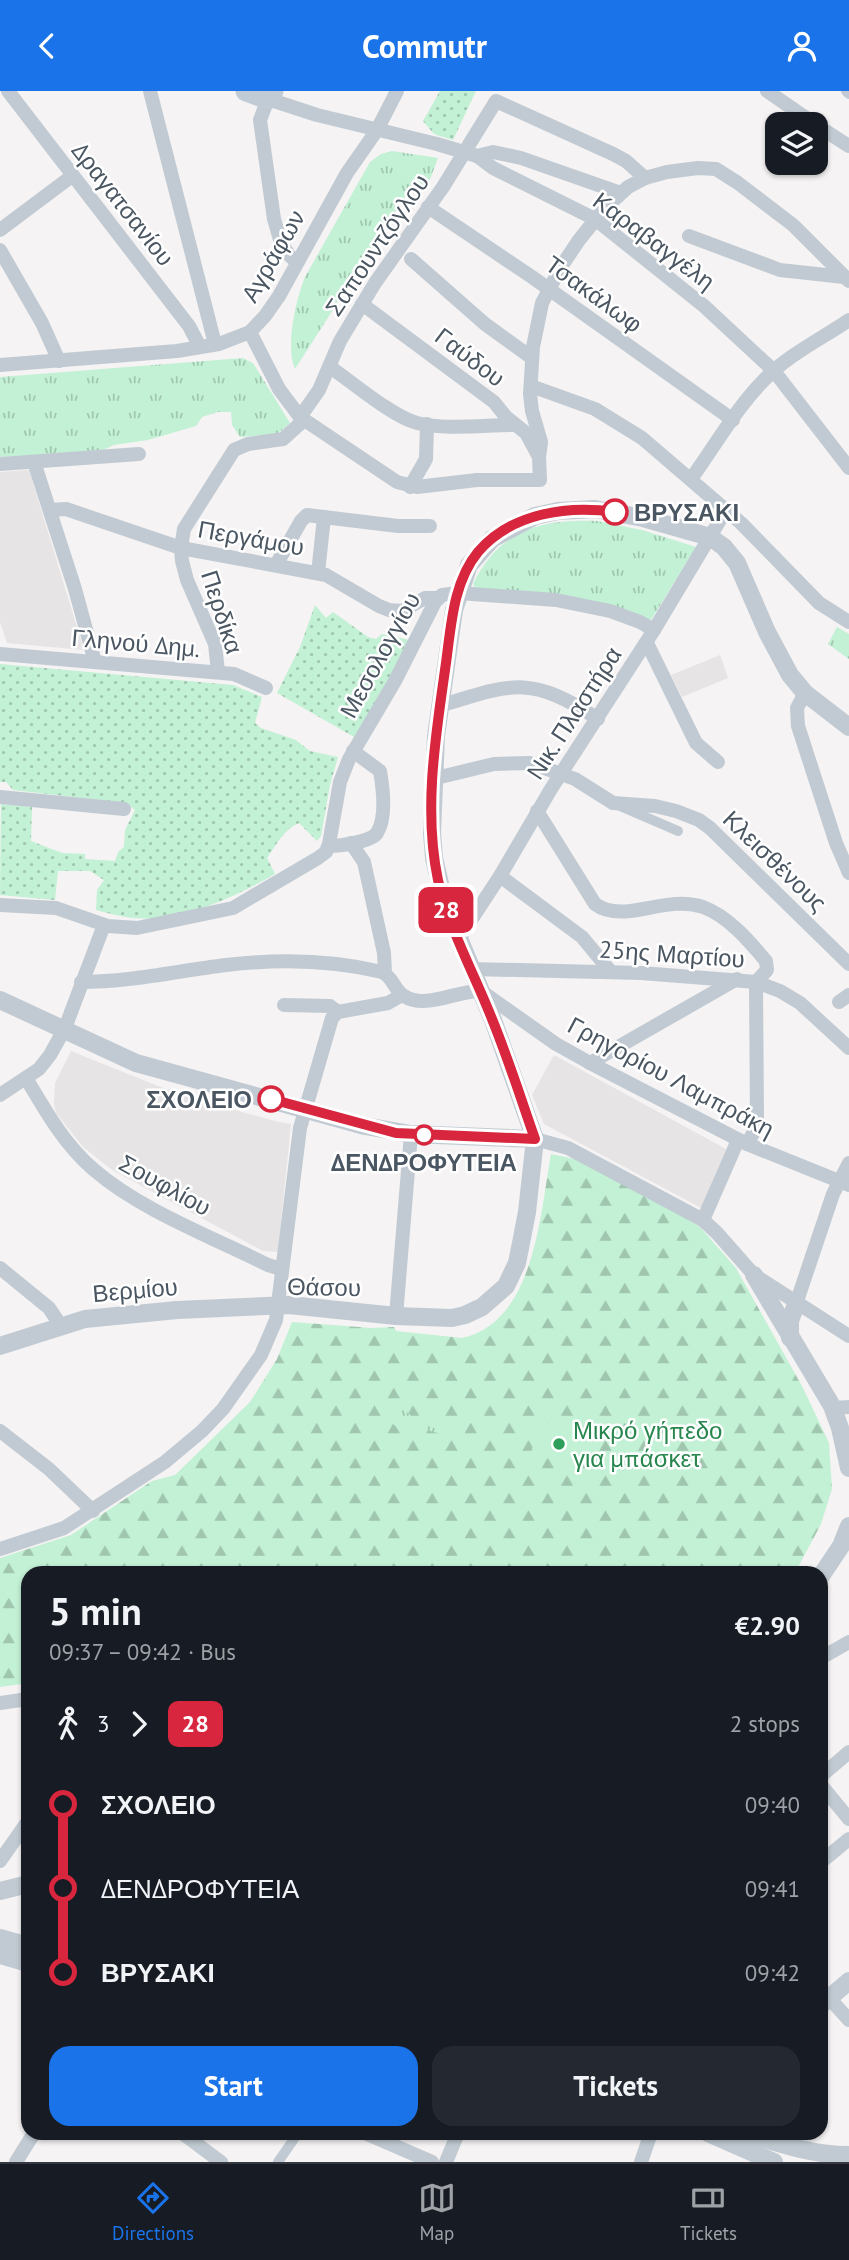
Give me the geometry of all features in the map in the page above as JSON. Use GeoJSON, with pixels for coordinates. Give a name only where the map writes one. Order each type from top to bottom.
{"type":"FeatureCollection","features":[{"type":"Feature","properties":{"kind":"main road"},"geometry":{"type":"LineString","coordinates":[[246,91],[270,95]]}},
{"type":"Feature","properties":{"kind":"street","name":"Δραγατσανίου"},"geometry":{"type":"LineString","coordinates":[[8,91],[207,346]]}},
{"type":"Feature","properties":{"kind":"street"},"geometry":{"type":"LineString","coordinates":[[150,91],[207,346]]}},
{"type":"Feature","properties":{"kind":"street","name":"Αγράφων"},"geometry":{"type":"LineString","coordinates":[[0,365],[207,346],[250,332],[275,303],[347,173],[377,130],[397,91]]}},
{"type":"Feature","properties":{"kind":"street"},"geometry":{"type":"LineString","coordinates":[[767,91],[798,112]]}},
{"type":"Feature","properties":{"kind":"street"},"geometry":{"type":"LineString","coordinates":[[270,95],[260,120],[274,219],[281,243],[297,262]]}},
{"type":"Feature","properties":{"kind":"street","name":"Καραβαγγέλη"},"geometry":{"type":"LineString","coordinates":[[270,95],[317,115],[471,154],[493,168],[595,219],[704,306],[774,371],[849,468]]}},
{"type":"Feature","properties":{"kind":"street","name":"Σαπουντζόγλου"},"geometry":{"type":"LineString","coordinates":[[302,419],[316,396],[340,341],[362,304],[428,207],[471,154],[496,101],[626,161],[645,179]]}},
{"type":"Feature","properties":{"kind":"street"},"geometry":{"type":"LineString","coordinates":[[828,132],[849,146]]}},
{"type":"Feature","properties":{"kind":"street"},"geometry":{"type":"LineString","coordinates":[[471,154],[493,152],[521,158],[621,193]]}},
{"type":"Feature","properties":{"kind":"street"},"geometry":{"type":"LineString","coordinates":[[250,332],[279,389],[302,419],[397,482],[410,487],[477,480],[540,480],[541,442],[532,411],[531,386],[540,312],[548,289],[595,219],[621,193],[645,179],[680,170],[712,168],[781,215],[846,279]]}},
{"type":"Feature","properties":{"kind":"street"},"geometry":{"type":"LineString","coordinates":[[0,230],[72,176]]}},
{"type":"Feature","properties":{"kind":"street","name":"Τσακάλωφ"},"geometry":{"type":"LineString","coordinates":[[428,207],[733,420]]}},
{"type":"Feature","properties":{"kind":"street"},"geometry":{"type":"LineString","coordinates":[[689,236],[780,270],[846,279]]}},
{"type":"Feature","properties":{"kind":"street"},"geometry":{"type":"LineString","coordinates":[[0,250],[42,323],[59,361]]}},
{"type":"Feature","properties":{"kind":"street"},"geometry":{"type":"LineString","coordinates":[[411,259],[485,324],[533,358]]}},
{"type":"Feature","properties":{"kind":"street","name":"Γαύδου"},"geometry":{"type":"LineString","coordinates":[[362,304],[494,402],[526,433],[539,457]]}},
{"type":"Feature","properties":{"kind":"street"},"geometry":{"type":"LineString","coordinates":[[691,479],[751,395],[774,371],[849,320]]}},
{"type":"Feature","properties":{"kind":"street"},"geometry":{"type":"LineString","coordinates":[[330,367],[413,422],[515,425]]}},
{"type":"Feature","properties":{"kind":"street"},"geometry":{"type":"LineString","coordinates":[[531,386],[606,414],[642,438],[726,510],[811,596],[849,622]]}},
{"type":"Feature","properties":{"kind":"street","name":"Περδίκα"},"geometry":{"type":"LineString","coordinates":[[218,673],[215,644],[187,580],[181,548],[187,522],[231,452],[243,445],[283,439],[302,419]]}},
{"type":"Feature","properties":{"kind":"street"},"geometry":{"type":"LineString","coordinates":[[410,487],[426,459],[427,424]]}},
{"type":"Feature","properties":{"kind":"street"},"geometry":{"type":"LineString","coordinates":[[0,464],[139,454]]}},
{"type":"Feature","properties":{"kind":"street"},"geometry":{"type":"LineString","coordinates":[[34,461],[95,662]]}},
{"type":"Feature","properties":{"kind":"street","name":"Περγάμου"},"geometry":{"type":"LineString","coordinates":[[50,510],[66,509],[181,548],[318,573],[333,578],[379,606],[393,610],[404,610],[425,598],[438,598]]}},
{"type":"Feature","properties":{"kind":"street","name":"Μεσολογγίου"},"geometry":{"type":"LineString","coordinates":[[329,846],[340,782],[353,751],[395,681],[438,598],[445,594],[458,593],[470,565],[485,545],[510,528],[548,513],[588,509],[615,512],[710,537],[724,547],[737,562],[781,662],[795,683],[849,727]]}},
{"type":"Feature","properties":{"kind":"street","name":"Νικ. Πλαστήρα"},"geometry":{"type":"LineString","coordinates":[[458,940],[500,876],[537,811],[651,637],[726,510]]}},
{"type":"Feature","properties":{"kind":"street"},"geometry":{"type":"LineString","coordinates":[[276,565],[304,517],[310,515],[411,527],[430,526]]}},
{"type":"Feature","properties":{"kind":"street"},"geometry":{"type":"LineString","coordinates":[[318,573],[324,517]]}},
{"type":"Feature","properties":{"kind":"street"},"geometry":{"type":"LineString","coordinates":[[535,1139],[499,1035],[445,905],[434,858],[432,779],[440,706],[458,593],[573,603],[624,616],[651,637],[695,740],[704,752],[718,762]]}},
{"type":"Feature","properties":{"kind":"street","name":"Γληνού Δημ."},"geometry":{"type":"LineString","coordinates":[[1,650],[95,662],[239,675],[266,688]]}},
{"type":"Feature","properties":{"kind":"street"},"geometry":{"type":"LineString","coordinates":[[440,706],[503,687],[533,687],[567,699],[598,719]]}},
{"type":"Feature","properties":{"kind":"street"},"geometry":{"type":"LineString","coordinates":[[805,693],[797,708],[798,726],[835,843],[849,873]]}},
{"type":"Feature","properties":{"kind":"street"},"geometry":{"type":"LineString","coordinates":[[0,905],[56,908],[104,925],[121,928],[137,928],[233,908],[318,858],[329,846],[351,843],[376,834],[383,805],[380,771],[353,751]]}},
{"type":"Feature","properties":{"kind":"street","name":"Κλεισθένους"},"geometry":{"type":"LineString","coordinates":[[432,779],[478,767],[508,763],[538,765],[579,781],[606,800],[678,831]]}},
{"type":"Feature","properties":{"kind":"street"},"geometry":{"type":"LineString","coordinates":[[0,797],[124,809]]}},
{"type":"Feature","properties":{"kind":"street","name":"Κλεισθένους"},"geometry":{"type":"LineString","coordinates":[[618,804],[660,807],[699,820],[720,837],[849,964]]}},
{"type":"Feature","properties":{"kind":"street"},"geometry":{"type":"LineString","coordinates":[[537,811],[595,904],[611,913],[664,904],[703,907],[728,922],[766,961],[767,970],[756,982],[757,1123],[742,1142],[703,1220]]}},
{"type":"Feature","properties":{"kind":"street"},"geometry":{"type":"LineString","coordinates":[[351,843],[364,862],[384,953],[385,972],[402,995],[411,1000],[422,1000],[481,991]]}},
{"type":"Feature","properties":{"kind":"street"},"geometry":{"type":"LineString","coordinates":[[500,876],[582,937],[611,972]]}},
{"type":"Feature","properties":{"kind":"street"},"geometry":{"type":"LineString","coordinates":[[0,1095],[43,1065],[65,1028],[104,925]]}},
{"type":"Feature","properties":{"kind":"street"},"geometry":{"type":"LineString","coordinates":[[81,982],[134,979],[230,965],[275,962],[319,963],[385,972]]}},
{"type":"Feature","properties":{"kind":"street","name":"25ης Μαρτίου"},"geometry":{"type":"LineString","coordinates":[[471,969],[611,972],[756,982],[780,991],[800,1003],[849,1048]]}},
{"type":"Feature","properties":{"kind":"street"},"geometry":{"type":"LineString","coordinates":[[590,1063],[737,979]]}},
{"type":"Feature","properties":{"kind":"street","name":"Γρηγορίου Λαμπράκη"},"geometry":{"type":"LineString","coordinates":[[481,991],[556,1044],[590,1063],[742,1142],[844,1183]]}},
{"type":"Feature","properties":{"kind":"street"},"geometry":{"type":"LineString","coordinates":[[336,1013],[388,1003],[402,995]]}},
{"type":"Feature","properties":{"kind":"street"},"geometry":{"type":"LineString","coordinates":[[0,1000],[148,1067],[376,1128],[411,1134],[535,1139],[568,1148],[703,1220],[754,1275],[790,1338],[841,1408],[841,1428],[849,1468]]}},
{"type":"Feature","properties":{"kind":"street"},"geometry":{"type":"LineString","coordinates":[[278,1306],[298,1136],[336,1013],[333,1007],[326,1005],[284,1005]]}},
{"type":"Feature","properties":{"kind":"street"},"geometry":{"type":"LineString","coordinates":[[499,1035],[525,1022]]}},
{"type":"Feature","properties":{"kind":"street","name":"Σουφλίου"},"geometry":{"type":"LineString","coordinates":[[26,1078],[68,1143],[102,1176],[142,1202],[281,1269]]}},
{"type":"Feature","properties":{"kind":"street"},"geometry":{"type":"LineString","coordinates":[[396,1316],[411,1134]]}},
{"type":"Feature","properties":{"kind":"street","name":"Θάσου"},"geometry":{"type":"LineString","coordinates":[[0,1549],[64,1528],[165,1462],[202,1431],[223,1409],[261,1355],[274,1328],[278,1306],[322,1307],[396,1316],[444,1318],[465,1315],[488,1304],[501,1291],[514,1270],[527,1212],[535,1139]]}},
{"type":"Feature","properties":{"kind":"street"},"geometry":{"type":"LineString","coordinates":[[790,1338],[790,1321],[844,1183],[849,1163]]}},
{"type":"Feature","properties":{"kind":"street"},"geometry":{"type":"LineString","coordinates":[[0,1268],[49,1308],[61,1326]]}},
{"type":"Feature","properties":{"kind":"street"},"geometry":{"type":"LineString","coordinates":[[754,1275],[849,1336]]}},
{"type":"Feature","properties":{"kind":"street","name":"Βερμίου"},"geometry":{"type":"LineString","coordinates":[[0,1346],[94,1317],[278,1306]]}},
{"type":"Feature","properties":{"kind":"street"},"geometry":{"type":"LineString","coordinates":[[0,1431],[49,1469],[93,1511]]}},
{"type":"Feature","properties":{"kind":"street"},"geometry":{"type":"LineString","coordinates":[[828,1566],[841,1546],[849,1526]]}},
{"type":"Feature","properties":{"kind":"street"},"geometry":{"type":"LineString","coordinates":[[828,1654],[849,1642]]}},
{"type":"Feature","properties":{"kind":"street"},"geometry":{"type":"LineString","coordinates":[[0,1703],[21,1700]]}},
{"type":"Feature","properties":{"kind":"street"},"geometry":{"type":"LineString","coordinates":[[828,1770],[849,1752]]}},
{"type":"Feature","properties":{"kind":"street"},"geometry":{"type":"LineString","coordinates":[[828,1794],[849,1819]]}},
{"type":"Feature","properties":{"kind":"street"},"geometry":{"type":"LineString","coordinates":[[0,1861],[21,1831]]}},
{"type":"Feature","properties":{"kind":"street"},"geometry":{"type":"LineString","coordinates":[[828,1856],[849,1839]]}},
{"type":"Feature","properties":{"kind":"street"},"geometry":{"type":"LineString","coordinates":[[0,1891],[21,1886]]}},
{"type":"Feature","properties":{"kind":"street"},"geometry":{"type":"LineString","coordinates":[[0,1938],[21,1944]]}},
{"type":"Feature","properties":{"kind":"street"},"geometry":{"type":"LineString","coordinates":[[0,1955],[21,1961]]}},
{"type":"Feature","properties":{"kind":"street"},"geometry":{"type":"LineString","coordinates":[[828,1994],[849,1981]]}},
{"type":"Feature","properties":{"kind":"street"},"geometry":{"type":"LineString","coordinates":[[828,2001],[849,2020]]}},
{"type":"Feature","properties":{"kind":"street"},"geometry":{"type":"LineString","coordinates":[[16,2162],[30,2140]]}},
{"type":"Feature","properties":{"kind":"street"},"geometry":{"type":"LineString","coordinates":[[191,2140],[221,2162]]}},
{"type":"Feature","properties":{"kind":"street"},"geometry":{"type":"LineString","coordinates":[[278,2162],[293,2140]]}},
{"type":"Feature","properties":{"kind":"street"},"geometry":{"type":"LineString","coordinates":[[381,2140],[432,2162]]}},
{"type":"Feature","properties":{"kind":"street"},"geometry":{"type":"LineString","coordinates":[[446,2162],[455,2140]]}},
{"type":"Feature","properties":{"kind":"street"},"geometry":{"type":"LineString","coordinates":[[641,2162],[649,2140]]}},
{"type":"Feature","properties":{"kind":"street"},"geometry":{"type":"LineString","coordinates":[[746,2144],[849,2155]]}},
{"type":"Feature","properties":{"kind":"street"},"geometry":{"type":"LineString","coordinates":[[746,2144],[774,2162]]}},
{"type":"Feature","properties":{"kind":"shaded area"},"geometry":{"type":"Polygon","coordinates":[[[29,470],[84,650],[7,643],[0,622],[0,472],[29,470]]]}},
{"type":"Feature","properties":{"kind":"shaded area"},"geometry":{"type":"Polygon","coordinates":[[[720,655],[728,678],[682,697],[671,675],[720,655]]]}},
{"type":"Feature","properties":{"kind":"shaded area"},"geometry":{"type":"Polygon","coordinates":[[[71,1051],[158,1086],[213,1104],[291,1124],[278,1252],[263,1251],[112,1170],[83,1147],[56,1113],[54,1104],[55,1083],[71,1051]]]}},
{"type":"Feature","properties":{"kind":"shaded area"},"geometry":{"type":"Polygon","coordinates":[[[554,1055],[726,1149],[701,1208],[544,1124],[532,1095],[554,1055]]]}},
{"type":"Feature","properties":{"kind":"green space"},"geometry":{"type":"Polygon","coordinates":[[[440,91],[476,91],[453,140],[434,134],[423,121],[440,91]]]}},
{"type":"Feature","properties":{"kind":"green space"},"geometry":{"type":"Polygon","coordinates":[[[392,151],[438,158],[427,187],[409,191],[295,369],[291,336],[295,310],[305,277],[370,162],[381,154],[392,151]]]}},
{"type":"Feature","properties":{"kind":"green space"},"geometry":{"type":"Polygon","coordinates":[[[243,358],[253,363],[290,423],[277,434],[240,437],[232,425],[231,412],[218,412],[202,417],[196,426],[148,440],[114,445],[99,452],[0,457],[0,377],[243,358]]]}},
{"type":"Feature","properties":{"kind":"green space"},"geometry":{"type":"Polygon","coordinates":[[[597,521],[642,530],[696,547],[651,620],[615,608],[475,588],[473,584],[495,551],[523,531],[557,522],[597,521]]]}},
{"type":"Feature","properties":{"kind":"green space"},"geometry":{"type":"Polygon","coordinates":[[[315,605],[326,618],[333,612],[368,637],[376,639],[382,634],[410,640],[356,738],[277,693],[300,647],[315,605]]]}},
{"type":"Feature","properties":{"kind":"green space"},"geometry":{"type":"Polygon","coordinates":[[[837,627],[849,634],[849,659],[828,644],[837,627]]]}},
{"type":"Feature","properties":{"kind":"green space"},"geometry":{"type":"Polygon","coordinates":[[[0,664],[233,685],[262,697],[255,723],[261,728],[296,740],[310,751],[338,757],[321,836],[317,841],[299,823],[289,829],[267,858],[275,874],[208,906],[171,916],[134,918],[96,910],[97,890],[104,880],[90,871],[58,871],[55,900],[0,895],[1,804],[32,807],[31,841],[62,853],[85,854],[85,859],[115,861],[118,852],[124,847],[125,830],[135,810],[126,803],[13,790],[6,782],[0,782],[0,664]]]}},
{"type":"Feature","properties":{"kind":"green space"},"geometry":{"type":"Polygon","coordinates":[[[551,1154],[575,1159],[660,1202],[700,1227],[736,1268],[803,1388],[829,1443],[832,1489],[821,1524],[799,1566],[21,1566],[21,1684],[0,1687],[0,1558],[71,1535],[152,1481],[175,1475],[250,1402],[277,1359],[292,1322],[394,1327],[396,1331],[462,1338],[486,1328],[505,1311],[519,1289],[530,1263],[551,1154]]]}},
{"type":"Feature","properties":{"kind":"green space"},"geometry":{"type":"Polygon","coordinates":[[[396,1405],[411,1415],[411,1423],[408,1426],[395,1426],[384,1413],[385,1408],[396,1405]]]}},
{"type":"Feature","properties":{"kind":"green space"},"geometry":{"type":"Polygon","coordinates":[[[427,1411],[447,1416],[448,1434],[425,1428],[420,1415],[427,1411]]]}},
{"type":"Feature","properties":{"kind":"green space","name":"Μικρό γήπεδο για μπάσκετ"},"geometry":{"type":"Polygon","coordinates":[[[540,1421],[587,1435],[578,1466],[531,1453],[540,1421]]]}},
{"type":"Feature","properties":{"kind":"bus line","name":"28"},"geometry":{"type":"LineString","coordinates":[[271,1099],[396,1133],[535,1139],[493,1020],[442,896],[432,833],[432,779],[436,736],[456,602],[465,573],[479,551],[499,534],[535,516],[573,510],[615,512]]}},
{"type":"Feature","properties":{"kind":"place","name":"ΒΡΥΣΑΚΙ"},"geometry":{"type":"Point","coordinates":[615,512]}},
{"type":"Feature","properties":{"kind":"place","name":"ΣΧΟΛΕΙΟ"},"geometry":{"type":"Point","coordinates":[271,1099]}},
{"type":"Feature","properties":{"kind":"place","name":"ΔΕΝΔΡΟΦΥΤΕΙΑ"},"geometry":{"type":"Point","coordinates":[424,1135]}},
{"type":"Feature","properties":{"kind":"place","name":"Μικρό γήπεδο για μπάσκετ"},"geometry":{"type":"Point","coordinates":[559,1444]}}]}
